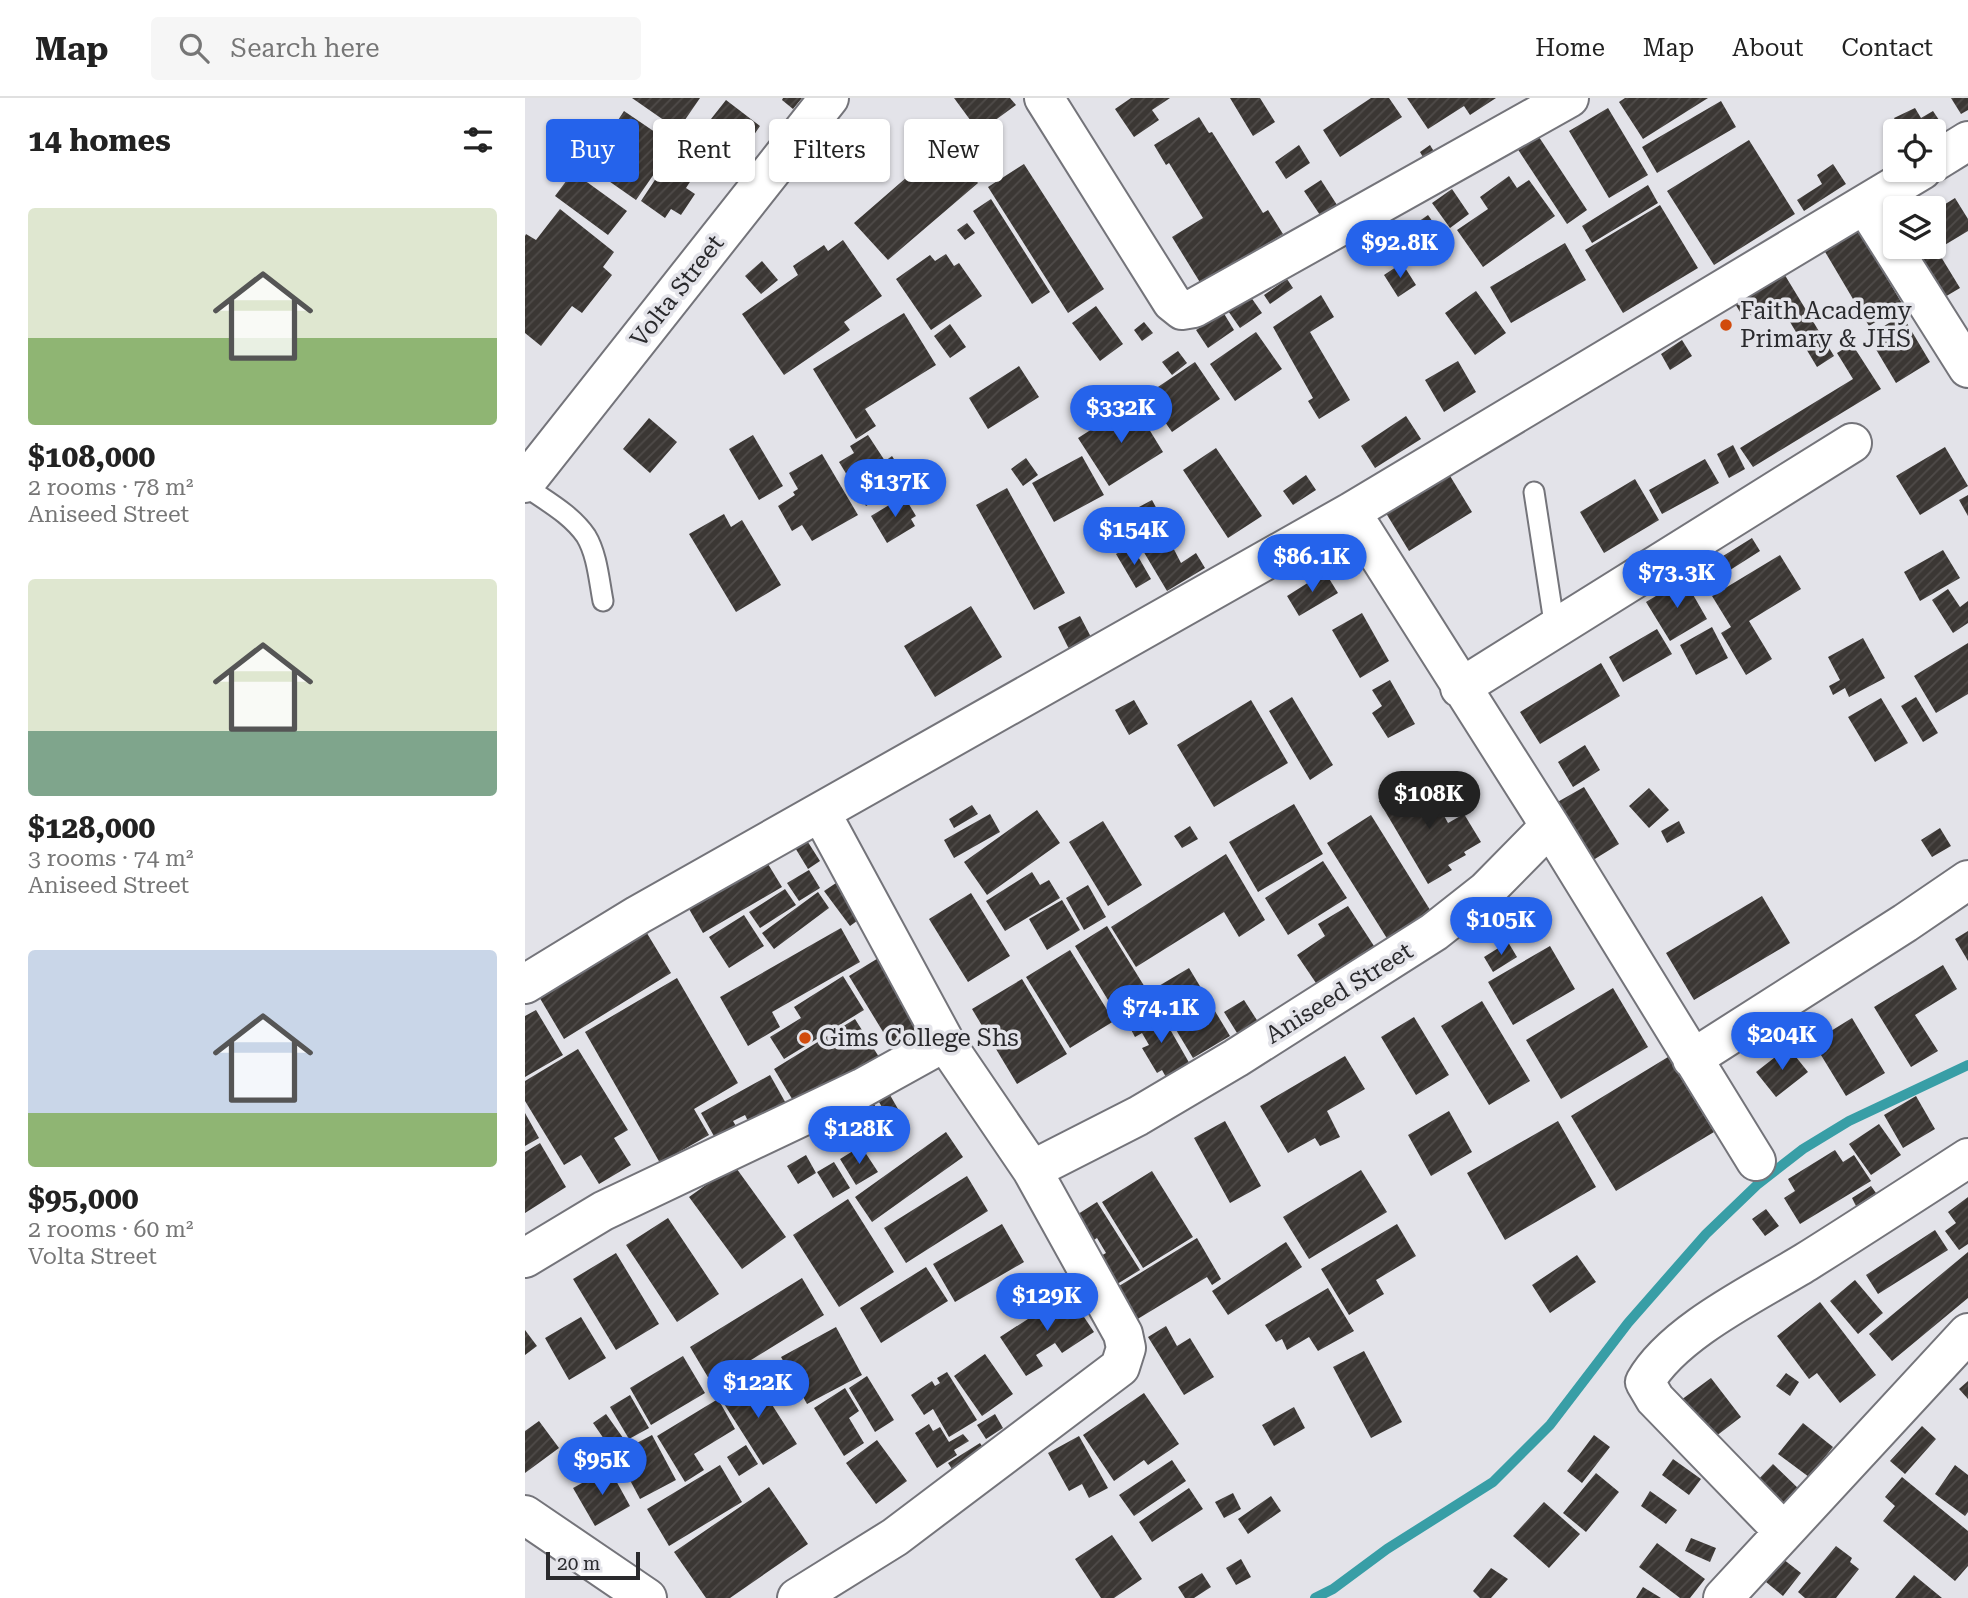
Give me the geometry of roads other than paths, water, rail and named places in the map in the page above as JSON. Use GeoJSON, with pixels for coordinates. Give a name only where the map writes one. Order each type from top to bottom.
{"type":"FeatureCollection","features":[{"type":"Feature","properties":{"kind":"street","name":"Volta Street"},"geometry":{"type":"LineString","coordinates":[[525,485],[829,98]]}},
{"type":"Feature","properties":{"kind":"street"},"geometry":{"type":"LineString","coordinates":[[1044,98],[1173,302],[1182,310],[1206,302],[1569,98]]}},
{"type":"Feature","properties":{"kind":"street"},"geometry":{"type":"LineString","coordinates":[[1946,155],[1968,141]]}},
{"type":"Feature","properties":{"kind":"street"},"geometry":{"type":"LineString","coordinates":[[525,984],[638,915],[1351,512],[1902,182]]}},
{"type":"Feature","properties":{"kind":"street"},"geometry":{"type":"LineString","coordinates":[[1865,205],[1968,368]]}},
{"type":"Feature","properties":{"kind":"street"},"geometry":{"type":"LineString","coordinates":[[1460,688],[1852,443]]}},
{"type":"Feature","properties":{"kind":"street"},"geometry":{"type":"LineString","coordinates":[[1351,512],[1460,688],[1550,826],[1756,1161]]}},
{"type":"Feature","properties":{"kind":"street"},"geometry":{"type":"LineString","coordinates":[[797,1598],[895,1537],[1120,1367],[1126,1348],[1123,1334],[1032,1170],[945,1042],[821,813]]}},
{"type":"Feature","properties":{"kind":"street","name":"Aniseed Street"},"geometry":{"type":"LineString","coordinates":[[1032,1170],[1137,1116],[1434,932],[1486,891],[1550,826]]}},
{"type":"Feature","properties":{"kind":"street"},"geometry":{"type":"LineString","coordinates":[[1692,1059],[1968,880]]}},
{"type":"Feature","properties":{"kind":"street"},"geometry":{"type":"LineString","coordinates":[[525,1258],[603,1211],[862,1088],[945,1042]]}},
{"type":"Feature","properties":{"kind":"street"},"geometry":{"type":"LineString","coordinates":[[1784,1532],[1655,1399],[1645,1382],[1652,1370],[1684,1337],[1968,1158]]}},
{"type":"Feature","properties":{"kind":"street"},"geometry":{"type":"LineString","coordinates":[[1723,1598],[1968,1333]]}},
{"type":"Feature","properties":{"kind":"street"},"geometry":{"type":"LineString","coordinates":[[525,1515],[647,1598]]}},
{"type":"Feature","properties":{"kind":"lane"},"geometry":{"type":"LineString","coordinates":[[525,485],[572,520],[587,538],[596,563],[603,601]]}},
{"type":"Feature","properties":{"kind":"lane"},"geometry":{"type":"LineString","coordinates":[[1534,492],[1555,629]]}},
{"type":"Feature","properties":{"kind":"waterway"},"geometry":{"type":"LineString","coordinates":[[1315,1598],[1333,1589],[1387,1549],[1493,1482],[1550,1425],[1628,1323],[1706,1234],[1758,1184],[1803,1149],[1849,1121],[1968,1065]]}},
{"type":"Feature","properties":{"kind":"place","name":"Faith Academy Primary & JHS"},"geometry":{"type":"Point","coordinates":[1726,325]}},
{"type":"Feature","properties":{"kind":"place","name":"Gims College Shs"},"geometry":{"type":"Point","coordinates":[805,1038]}}]}
